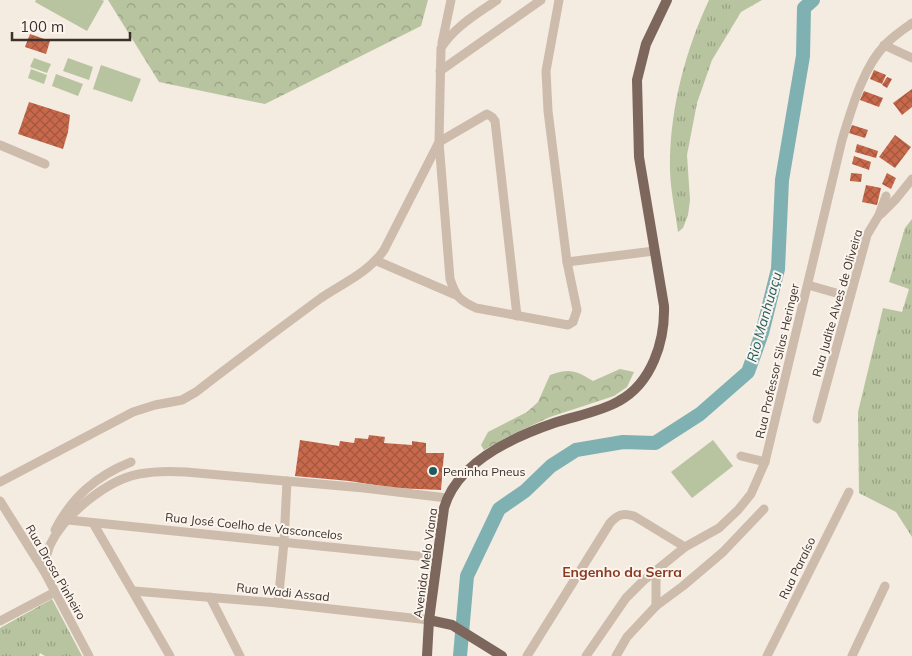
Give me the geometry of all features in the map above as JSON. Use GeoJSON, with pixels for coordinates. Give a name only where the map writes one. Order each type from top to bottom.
{"type":"FeatureCollection","features":[{"type":"Feature","properties":{"kind":"main road","name":"Avenida Melo Viana"},"geometry":{"type":"LineString","coordinates":[[426,656],[437,558],[447,498],[454,485],[478,461],[522,435],[620,401],[636,388],[656,357],[664,324],[664,306],[639,157],[637,80],[646,44],[667,0]]}},
{"type":"Feature","properties":{"kind":"main road"},"geometry":{"type":"LineString","coordinates":[[429,620],[452,625],[501,655]]}},
{"type":"Feature","properties":{"kind":"street"},"geometry":{"type":"LineString","coordinates":[[451,0],[441,48],[440,142],[450,279],[456,294]]}},
{"type":"Feature","properties":{"kind":"street"},"geometry":{"type":"LineString","coordinates":[[441,48],[448,37],[460,26],[497,0]]}},
{"type":"Feature","properties":{"kind":"street"},"geometry":{"type":"LineString","coordinates":[[440,71],[541,0]]}},
{"type":"Feature","properties":{"kind":"street"},"geometry":{"type":"LineString","coordinates":[[377,261],[456,294],[466,303],[476,308],[560,325],[568,325],[573,322],[577,310],[567,262],[548,111],[546,71],[559,0]]}},
{"type":"Feature","properties":{"kind":"street","name":"Rua Professor Silas Heringer"},"geometry":{"type":"LineString","coordinates":[[586,656],[626,598],[643,581],[685,547],[719,528],[751,494],[765,462],[842,140],[853,104],[867,73],[884,45],[912,23]]}},
{"type":"Feature","properties":{"kind":"street"},"geometry":{"type":"LineString","coordinates":[[884,45],[912,58]]}},
{"type":"Feature","properties":{"kind":"street"},"geometry":{"type":"LineString","coordinates":[[0,482],[133,412],[155,405],[182,400],[196,392],[323,297],[368,268],[377,261],[384,250],[440,142],[487,114],[495,121],[517,316]]}},
{"type":"Feature","properties":{"kind":"street"},"geometry":{"type":"LineString","coordinates":[[0,145],[45,164]]}},
{"type":"Feature","properties":{"kind":"street"},"geometry":{"type":"LineString","coordinates":[[879,215],[896,199],[912,179]]}},
{"type":"Feature","properties":{"kind":"street","name":"Rua Judite Alves de Oliveira"},"geometry":{"type":"LineString","coordinates":[[817,419],[867,235],[879,215],[886,196]]}},
{"type":"Feature","properties":{"kind":"street"},"geometry":{"type":"LineString","coordinates":[[567,262],[654,251]]}},
{"type":"Feature","properties":{"kind":"street"},"geometry":{"type":"LineString","coordinates":[[808,285],[850,296]]}},
{"type":"Feature","properties":{"kind":"street"},"geometry":{"type":"LineString","coordinates":[[742,456],[765,462]]}},
{"type":"Feature","properties":{"kind":"street"},"geometry":{"type":"LineString","coordinates":[[44,571],[55,530],[62,517],[77,498],[98,478],[110,470],[131,462]]}},
{"type":"Feature","properties":{"kind":"street"},"geometry":{"type":"LineString","coordinates":[[50,544],[68,520],[96,493],[116,482],[137,474],[160,471],[364,488],[447,498]]}},
{"type":"Feature","properties":{"kind":"street"},"geometry":{"type":"LineString","coordinates":[[278,603],[287,481]]}},
{"type":"Feature","properties":{"kind":"street","name":"Rua Paraíso"},"geometry":{"type":"LineString","coordinates":[[767,656],[849,492]]}},
{"type":"Feature","properties":{"kind":"street","name":"Rua Drosa Pinheiro"},"geometry":{"type":"LineString","coordinates":[[0,501],[44,571],[89,656]]}},
{"type":"Feature","properties":{"kind":"street"},"geometry":{"type":"LineString","coordinates":[[616,656],[627,637],[656,606],[723,552],[764,509]]}},
{"type":"Feature","properties":{"kind":"street"},"geometry":{"type":"LineString","coordinates":[[527,656],[616,516],[626,514],[634,516],[685,547]]}},
{"type":"Feature","properties":{"kind":"street","name":"Rua José Coelho de Vasconcelos"},"geometry":{"type":"LineString","coordinates":[[68,520],[437,558]]}},
{"type":"Feature","properties":{"kind":"street"},"geometry":{"type":"LineString","coordinates":[[93,523],[170,656]]}},
{"type":"Feature","properties":{"kind":"street"},"geometry":{"type":"LineString","coordinates":[[656,571],[656,606]]}},
{"type":"Feature","properties":{"kind":"street"},"geometry":{"type":"LineString","coordinates":[[852,656],[885,586]]}},
{"type":"Feature","properties":{"kind":"street","name":"Rua Wadi Assad"},"geometry":{"type":"LineString","coordinates":[[134,591],[278,603],[429,620]]}},
{"type":"Feature","properties":{"kind":"street"},"geometry":{"type":"LineString","coordinates":[[0,621],[55,592]]}},
{"type":"Feature","properties":{"kind":"street"},"geometry":{"type":"LineString","coordinates":[[210,597],[240,656]]}},
{"type":"Feature","properties":{"kind":"green space"},"geometry":{"type":"Polygon","coordinates":[[[36,0],[104,1],[87,31],[35,2],[36,0]]]}},
{"type":"Feature","properties":{"kind":"green space"},"geometry":{"type":"Polygon","coordinates":[[[108,0],[428,0],[421,26],[265,104],[159,82],[108,0]]]}},
{"type":"Feature","properties":{"kind":"green space"},"geometry":{"type":"Polygon","coordinates":[[[709,0],[762,0],[741,12],[712,60],[697,103],[687,155],[690,200],[688,215],[683,228],[678,232],[670,169],[673,119],[681,78],[693,38],[709,0]]]}},
{"type":"Feature","properties":{"kind":"green space"},"geometry":{"type":"Polygon","coordinates":[[[34,58],[51,64],[47,73],[30,67],[34,58]]]}},
{"type":"Feature","properties":{"kind":"green space"},"geometry":{"type":"Polygon","coordinates":[[[68,58],[93,67],[89,80],[63,71],[68,58]]]}},
{"type":"Feature","properties":{"kind":"green space"},"geometry":{"type":"Polygon","coordinates":[[[101,65],[141,79],[132,102],[93,89],[101,65]]]}},
{"type":"Feature","properties":{"kind":"green space"},"geometry":{"type":"Polygon","coordinates":[[[31,69],[47,75],[44,84],[28,78],[31,69]]]}},
{"type":"Feature","properties":{"kind":"green space"},"geometry":{"type":"Polygon","coordinates":[[[56,74],[83,84],[78,96],[52,86],[56,74]]]}},
{"type":"Feature","properties":{"kind":"green space"},"geometry":{"type":"Polygon","coordinates":[[[912,219],[912,537],[896,512],[859,493],[858,412],[883,308],[902,312],[909,289],[889,282],[905,228],[912,219]]]}},
{"type":"Feature","properties":{"kind":"green space"},"geometry":{"type":"Polygon","coordinates":[[[620,369],[634,372],[627,387],[614,396],[550,417],[484,450],[481,445],[488,432],[527,412],[538,402],[550,375],[562,371],[572,371],[582,374],[593,381],[620,369]]]}},
{"type":"Feature","properties":{"kind":"green space"},"geometry":{"type":"Polygon","coordinates":[[[713,440],[733,466],[692,498],[671,472],[713,440]]]}},
{"type":"Feature","properties":{"kind":"green space"},"geometry":{"type":"Polygon","coordinates":[[[52,599],[82,656],[45,656],[40,653],[39,656],[0,656],[0,628],[52,599]]]}},
{"type":"Feature","properties":{"kind":"building"},"geometry":{"type":"Polygon","coordinates":[[[30,34],[50,41],[46,54],[25,47],[30,34]]]}},
{"type":"Feature","properties":{"kind":"building"},"geometry":{"type":"Polygon","coordinates":[[[874,70],[886,75],[882,84],[870,79],[874,70]]]}},
{"type":"Feature","properties":{"kind":"building"},"geometry":{"type":"Polygon","coordinates":[[[887,77],[892,79],[887,88],[882,85],[887,77]]]}},
{"type":"Feature","properties":{"kind":"building"},"geometry":{"type":"Polygon","coordinates":[[[912,89],[912,107],[902,115],[893,103],[912,89]]]}},
{"type":"Feature","properties":{"kind":"building"},"geometry":{"type":"Polygon","coordinates":[[[864,91],[883,98],[879,107],[860,100],[864,91]]]}},
{"type":"Feature","properties":{"kind":"building"},"geometry":{"type":"Polygon","coordinates":[[[29,102],[70,115],[63,149],[18,134],[29,102]]]}},
{"type":"Feature","properties":{"kind":"building"},"geometry":{"type":"Polygon","coordinates":[[[852,125],[868,130],[865,138],[849,133],[852,125]]]}},
{"type":"Feature","properties":{"kind":"building"},"geometry":{"type":"Polygon","coordinates":[[[895,135],[911,147],[895,168],[879,157],[895,135]]]}},
{"type":"Feature","properties":{"kind":"building"},"geometry":{"type":"Polygon","coordinates":[[[857,144],[878,151],[876,158],[855,152],[857,144]]]}},
{"type":"Feature","properties":{"kind":"building"},"geometry":{"type":"Polygon","coordinates":[[[854,156],[871,162],[869,170],[852,164],[854,156]]]}},
{"type":"Feature","properties":{"kind":"building"},"geometry":{"type":"Polygon","coordinates":[[[851,173],[862,174],[861,182],[850,181],[851,173]]]}},
{"type":"Feature","properties":{"kind":"building"},"geometry":{"type":"Polygon","coordinates":[[[887,173],[896,178],[891,189],[882,184],[887,173]]]}},
{"type":"Feature","properties":{"kind":"building"},"geometry":{"type":"Polygon","coordinates":[[[866,185],[881,188],[877,205],[862,202],[866,185]]]}},
{"type":"Feature","properties":{"kind":"building"},"geometry":{"type":"Polygon","coordinates":[[[369,435],[385,437],[384,443],[412,445],[412,441],[426,443],[426,453],[444,453],[441,490],[394,488],[349,481],[295,476],[300,440],[339,446],[340,441],[354,443],[355,438],[368,439],[369,435]]]}},
{"type":"Feature","properties":{"kind":"waterway","name":"Rio Manhuaçu"},"geometry":{"type":"LineString","coordinates":[[460,656],[467,576],[499,509],[525,491],[551,466],[576,450],[623,442],[655,443],[700,414],[748,372],[762,333],[778,269],[782,180],[803,56],[804,8],[813,0]]}},
{"type":"Feature","properties":{"kind":"place","name":"Peninha Pneus"},"geometry":{"type":"Point","coordinates":[433,471]}},
{"type":"Feature","properties":{"kind":"district","name":"Engenho da Serra"},"geometry":{"type":"Point","coordinates":[622,572]}}]}
